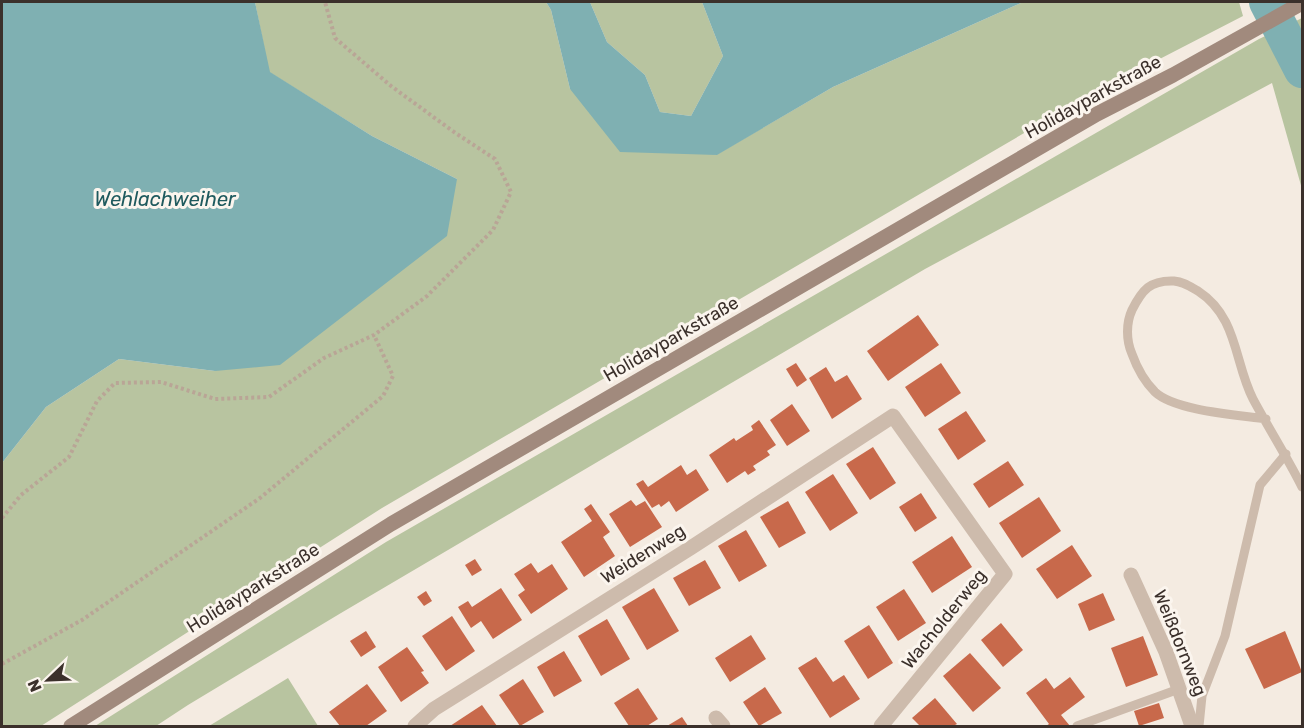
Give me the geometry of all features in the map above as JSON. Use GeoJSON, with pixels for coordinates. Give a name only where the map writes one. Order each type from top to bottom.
{"type":"FeatureCollection","features":[{"type":"Feature","properties":{"kind":"main road","name":"Holidayparkstraße"},"geometry":{"type":"LineString","coordinates":[[71,726],[391,524],[1097,114],[1302,3]]}},
{"type":"Feature","properties":{"kind":"street","name":"Weidenweg"},"geometry":{"type":"LineString","coordinates":[[415,726],[434,709],[692,548],[893,416]]}},
{"type":"Feature","properties":{"kind":"street","name":"Wacholderweg"},"geometry":{"type":"LineString","coordinates":[[881,726],[1005,574],[893,416]]}},
{"type":"Feature","properties":{"kind":"street","name":"Weißdornweg"},"geometry":{"type":"LineString","coordinates":[[1131,575],[1166,652],[1192,726]]}},
{"type":"Feature","properties":{"kind":"lane"},"geometry":{"type":"LineString","coordinates":[[1266,419],[1181,405],[1157,394],[1138,370],[1128,344],[1129,317],[1141,293],[1160,280],[1183,282],[1208,298],[1225,320],[1235,343],[1252,397],[1266,419],[1286,454],[1302,487]]}},
{"type":"Feature","properties":{"kind":"lane"},"geometry":{"type":"LineString","coordinates":[[1199,726],[1202,696],[1224,636],[1260,485],[1286,454]]}},
{"type":"Feature","properties":{"kind":"lane"},"geometry":{"type":"LineString","coordinates":[[1077,726],[1179,689]]}},
{"type":"Feature","properties":{"kind":"path"},"geometry":{"type":"LineString","coordinates":[[2,518],[21,495],[69,457],[96,401],[114,383],[160,382],[215,399],[269,397],[324,358],[374,335],[427,296],[493,230],[511,192],[495,159],[391,86],[335,38],[325,2]]}},
{"type":"Feature","properties":{"kind":"path"},"geometry":{"type":"LineString","coordinates":[[2,664],[82,620],[260,498],[383,396],[393,376],[374,335]]}},
{"type":"Feature","properties":{"kind":"green space"},"geometry":{"type":"Polygon","coordinates":[[[255,2],[546,2],[551,10],[570,89],[716,155],[833,87],[1023,2],[1239,2],[1243,16],[1086,97],[382,508],[41,726],[2,726],[2,463],[46,407],[119,359],[215,371],[457,179],[372,136],[269,72],[255,2]]]}},
{"type":"Feature","properties":{"kind":"green space"},"geometry":{"type":"Polygon","coordinates":[[[590,2],[702,2],[723,56],[691,116],[660,112],[645,75],[607,42],[590,2]]]}},
{"type":"Feature","properties":{"kind":"green space"},"geometry":{"type":"Polygon","coordinates":[[[1302,18],[1302,189],[1272,83],[925,269],[341,613],[156,726],[95,726],[386,542],[1259,39],[1302,18]]]}},
{"type":"Feature","properties":{"kind":"green space"},"geometry":{"type":"Polygon","coordinates":[[[288,678],[318,726],[209,726],[288,678]]]}},
{"type":"Feature","properties":{"kind":"water","name":"Wehlachweiher"},"geometry":{"type":"Polygon","coordinates":[[[2,2],[255,2],[270,72],[372,136],[457,179],[447,236],[280,365],[215,371],[119,359],[46,407],[2,463],[2,2]]]}},
{"type":"Feature","properties":{"kind":"water"},"geometry":{"type":"Polygon","coordinates":[[[546,2],[590,2],[607,42],[645,75],[660,112],[691,116],[723,56],[702,2],[1023,2],[833,87],[717,155],[620,152],[570,89],[551,10],[546,2]]]}},
{"type":"Feature","properties":{"kind":"building"},"geometry":{"type":"Polygon","coordinates":[[[918,315],[939,345],[888,381],[867,351],[918,315]]]}},
{"type":"Feature","properties":{"kind":"building"},"geometry":{"type":"Polygon","coordinates":[[[796,363],[807,380],[797,387],[786,369],[796,363]]]}},
{"type":"Feature","properties":{"kind":"building"},"geometry":{"type":"Polygon","coordinates":[[[941,363],[961,393],[925,417],[905,387],[941,363]]]}},
{"type":"Feature","properties":{"kind":"building"},"geometry":{"type":"Polygon","coordinates":[[[826,367],[835,382],[847,375],[862,399],[832,419],[809,378],[826,367]]]}},
{"type":"Feature","properties":{"kind":"building"},"geometry":{"type":"Polygon","coordinates":[[[792,404],[810,431],[787,446],[770,420],[792,404]]]}},
{"type":"Feature","properties":{"kind":"building"},"geometry":{"type":"Polygon","coordinates":[[[966,411],[986,441],[958,460],[938,429],[966,411]]]}},
{"type":"Feature","properties":{"kind":"building"},"geometry":{"type":"Polygon","coordinates":[[[759,420],[776,445],[767,451],[770,455],[753,466],[756,470],[748,475],[745,471],[727,483],[709,455],[734,438],[736,441],[753,430],[751,426],[759,420]]]}},
{"type":"Feature","properties":{"kind":"building"},"geometry":{"type":"Polygon","coordinates":[[[873,447],[896,483],[870,500],[846,464],[873,447]]]}},
{"type":"Feature","properties":{"kind":"building"},"geometry":{"type":"Polygon","coordinates":[[[1008,461],[1024,485],[989,508],[973,484],[1008,461]]]}},
{"type":"Feature","properties":{"kind":"building"},"geometry":{"type":"Polygon","coordinates":[[[681,465],[687,475],[696,469],[709,490],[676,512],[669,501],[661,507],[659,504],[652,508],[636,484],[643,480],[648,487],[681,465]]]}},
{"type":"Feature","properties":{"kind":"building"},"geometry":{"type":"Polygon","coordinates":[[[833,474],[858,513],[830,531],[805,492],[833,474]]]}},
{"type":"Feature","properties":{"kind":"building"},"geometry":{"type":"Polygon","coordinates":[[[921,493],[937,518],[915,532],[899,507],[921,493]]]}},
{"type":"Feature","properties":{"kind":"building"},"geometry":{"type":"Polygon","coordinates":[[[1039,497],[1061,531],[1022,558],[999,523],[1039,497]]]}},
{"type":"Feature","properties":{"kind":"building"},"geometry":{"type":"Polygon","coordinates":[[[631,500],[636,506],[645,501],[662,527],[630,547],[609,514],[631,500]]]}},
{"type":"Feature","properties":{"kind":"building"},"geometry":{"type":"Polygon","coordinates":[[[788,501],[806,533],[779,548],[760,517],[788,501]]]}},
{"type":"Feature","properties":{"kind":"building"},"geometry":{"type":"Polygon","coordinates":[[[591,504],[610,532],[603,537],[615,556],[584,577],[561,542],[592,521],[584,509],[591,504]]]}},
{"type":"Feature","properties":{"kind":"building"},"geometry":{"type":"Polygon","coordinates":[[[746,530],[767,566],[739,582],[718,546],[746,530]]]}},
{"type":"Feature","properties":{"kind":"building"},"geometry":{"type":"Polygon","coordinates":[[[952,536],[972,567],[932,593],[912,562],[952,536]]]}},
{"type":"Feature","properties":{"kind":"building"},"geometry":{"type":"Polygon","coordinates":[[[1072,545],[1092,576],[1057,599],[1036,569],[1072,545]]]}},
{"type":"Feature","properties":{"kind":"building"},"geometry":{"type":"Polygon","coordinates":[[[475,559],[482,570],[472,576],[465,565],[475,559]]]}},
{"type":"Feature","properties":{"kind":"building"},"geometry":{"type":"Polygon","coordinates":[[[705,560],[721,588],[689,606],[673,578],[705,560]]]}},
{"type":"Feature","properties":{"kind":"building"},"geometry":{"type":"Polygon","coordinates":[[[531,563],[538,573],[552,564],[568,589],[531,614],[518,595],[525,590],[514,574],[531,563]]]}},
{"type":"Feature","properties":{"kind":"building"},"geometry":{"type":"Polygon","coordinates":[[[501,588],[522,620],[493,639],[481,621],[471,628],[458,607],[468,601],[472,607],[501,588]]]}},
{"type":"Feature","properties":{"kind":"building"},"geometry":{"type":"Polygon","coordinates":[[[654,588],[679,631],[647,650],[622,607],[654,588]]]}},
{"type":"Feature","properties":{"kind":"building"},"geometry":{"type":"Polygon","coordinates":[[[904,589],[926,623],[898,641],[876,607],[904,589]]]}},
{"type":"Feature","properties":{"kind":"building"},"geometry":{"type":"Polygon","coordinates":[[[426,591],[432,601],[424,606],[417,597],[426,591]]]}},
{"type":"Feature","properties":{"kind":"building"},"geometry":{"type":"Polygon","coordinates":[[[1103,593],[1115,620],[1089,631],[1078,604],[1103,593]]]}},
{"type":"Feature","properties":{"kind":"building"},"geometry":{"type":"Polygon","coordinates":[[[452,616],[475,651],[446,671],[422,636],[452,616]]]}},
{"type":"Feature","properties":{"kind":"building"},"geometry":{"type":"Polygon","coordinates":[[[607,619],[630,659],[601,676],[578,636],[607,619]]]}},
{"type":"Feature","properties":{"kind":"building"},"geometry":{"type":"Polygon","coordinates":[[[1001,623],[1023,650],[1003,667],[981,640],[1001,623]]]}},
{"type":"Feature","properties":{"kind":"building"},"geometry":{"type":"Polygon","coordinates":[[[869,625],[893,663],[868,679],[844,641],[869,625]]]}},
{"type":"Feature","properties":{"kind":"building"},"geometry":{"type":"Polygon","coordinates":[[[366,631],[376,647],[361,657],[350,641],[366,631]]]}},
{"type":"Feature","properties":{"kind":"building"},"geometry":{"type":"Polygon","coordinates":[[[1285,631],[1302,672],[1264,689],[1245,649],[1285,631]]]}},
{"type":"Feature","properties":{"kind":"building"},"geometry":{"type":"Polygon","coordinates":[[[751,635],[766,659],[730,682],[715,658],[751,635]]]}},
{"type":"Feature","properties":{"kind":"building"},"geometry":{"type":"Polygon","coordinates":[[[1143,636],[1158,675],[1126,687],[1111,648],[1143,636]]]}},
{"type":"Feature","properties":{"kind":"building"},"geometry":{"type":"Polygon","coordinates":[[[407,647],[424,671],[421,672],[429,683],[401,702],[378,667],[407,647]]]}},
{"type":"Feature","properties":{"kind":"building"},"geometry":{"type":"Polygon","coordinates":[[[564,651],[582,681],[554,697],[537,667],[564,651]]]}},
{"type":"Feature","properties":{"kind":"building"},"geometry":{"type":"Polygon","coordinates":[[[970,653],[1001,688],[973,712],[943,676],[970,653]]]}},
{"type":"Feature","properties":{"kind":"building"},"geometry":{"type":"Polygon","coordinates":[[[816,657],[833,682],[844,675],[860,699],[830,718],[798,668],[816,657]]]}},
{"type":"Feature","properties":{"kind":"building"},"geometry":{"type":"Polygon","coordinates":[[[1070,677],[1085,697],[1061,715],[1070,726],[1046,726],[1049,724],[1026,693],[1046,678],[1054,689],[1070,677]]]}},
{"type":"Feature","properties":{"kind":"building"},"geometry":{"type":"Polygon","coordinates":[[[523,679],[544,712],[520,726],[499,695],[523,679]]]}},
{"type":"Feature","properties":{"kind":"building"},"geometry":{"type":"Polygon","coordinates":[[[367,684],[387,711],[366,726],[340,726],[329,712],[367,684]]]}},
{"type":"Feature","properties":{"kind":"building"},"geometry":{"type":"Polygon","coordinates":[[[765,687],[782,713],[759,726],[743,702],[765,687]]]}},
{"type":"Feature","properties":{"kind":"building"},"geometry":{"type":"Polygon","coordinates":[[[638,688],[658,719],[647,726],[629,726],[614,703],[638,688]]]}},
{"type":"Feature","properties":{"kind":"building"},"geometry":{"type":"Polygon","coordinates":[[[935,698],[957,724],[920,726],[912,718],[935,698]]]}},
{"type":"Feature","properties":{"kind":"building"},"geometry":{"type":"Polygon","coordinates":[[[1159,703],[1164,718],[1139,726],[1134,711],[1159,703]]]}},
{"type":"Feature","properties":{"kind":"building"},"geometry":{"type":"Polygon","coordinates":[[[482,705],[497,726],[450,726],[482,705]]]}},
{"type":"Feature","properties":{"kind":"building"},"geometry":{"type":"Polygon","coordinates":[[[682,717],[688,726],[667,726],[682,717]]]}},
{"type":"Feature","properties":{"kind":"waterway"},"geometry":{"type":"LineString","coordinates":[[1267,2],[1302,70]]}}]}
